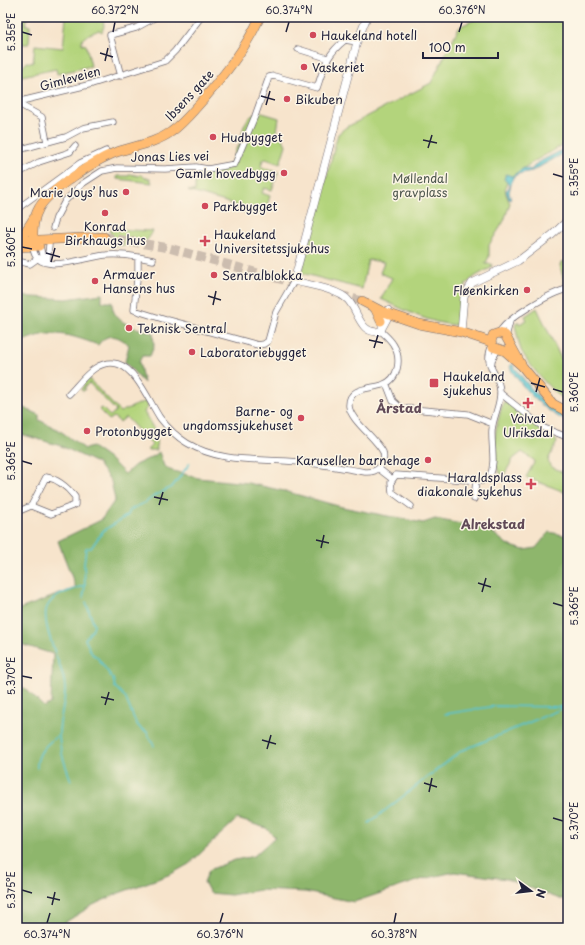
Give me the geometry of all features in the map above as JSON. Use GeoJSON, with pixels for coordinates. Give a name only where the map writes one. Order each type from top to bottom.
{"type":"FeatureCollection","features":[{"type":"Feature","properties":{"kind":"main road","name":"Ibsens gate"},"geometry":{"type":"LineString","coordinates":[[39,243],[35,218],[42,203],[83,169],[108,156],[161,139],[182,123],[225,74],[244,46],[260,17]]}},
{"type":"Feature","properties":{"kind":"main road","name":"Ibsens gate"},"geometry":{"type":"LineString","coordinates":[[39,243],[41,216],[57,190]]}},
{"type":"Feature","properties":{"kind":"main road"},"geometry":{"type":"LineString","coordinates":[[18,243],[35,218]]}},
{"type":"Feature","properties":{"kind":"main road"},"geometry":{"type":"LineString","coordinates":[[18,243],[104,239]]}},
{"type":"Feature","properties":{"kind":"main road"},"geometry":{"type":"LineString","coordinates":[[381,326],[384,311],[426,327],[461,332],[499,341],[521,360],[522,366],[555,406],[568,412]]}},
{"type":"Feature","properties":{"kind":"street"},"geometry":{"type":"LineString","coordinates":[[121,76],[110,35],[136,28],[156,17]]}},
{"type":"Feature","properties":{"kind":"street","name":"Gimleveien"},"geometry":{"type":"LineString","coordinates":[[17,103],[121,76],[165,61],[179,46],[201,17]]}},
{"type":"Feature","properties":{"kind":"street"},"geometry":{"type":"LineString","coordinates":[[138,257],[138,278],[134,310],[214,334],[258,345],[266,343],[280,304],[294,281],[357,42],[367,17]]}},
{"type":"Feature","properties":{"kind":"street","name":"Jonas Lies vei"},"geometry":{"type":"LineString","coordinates":[[53,228],[60,210],[72,193],[88,180],[108,169],[165,169],[196,167],[208,169],[235,164],[255,116],[268,77],[274,76],[317,88],[327,58],[345,40],[357,42]]}},
{"type":"Feature","properties":{"kind":"street"},"geometry":{"type":"LineString","coordinates":[[298,49],[327,58]]}},
{"type":"Feature","properties":{"kind":"street"},"geometry":{"type":"LineString","coordinates":[[17,103],[42,117],[47,142]]}},
{"type":"Feature","properties":{"kind":"street"},"geometry":{"type":"LineString","coordinates":[[17,174],[38,162],[70,152],[73,142],[83,128],[113,122]]}},
{"type":"Feature","properties":{"kind":"street"},"geometry":{"type":"LineString","coordinates":[[18,150],[47,142],[73,142]]}},
{"type":"Feature","properties":{"kind":"street","name":"Ibsens gate"},"geometry":{"type":"LineString","coordinates":[[17,209],[80,163],[106,152],[108,156]]}},
{"type":"Feature","properties":{"kind":"street"},"geometry":{"type":"LineString","coordinates":[[461,332],[464,296],[472,283],[518,261],[552,235],[568,220]]}},
{"type":"Feature","properties":{"kind":"street"},"geometry":{"type":"LineString","coordinates":[[39,243],[34,255],[37,259],[48,262],[62,264],[106,255],[138,257],[153,260]]}},
{"type":"Feature","properties":{"kind":"street"},"geometry":{"type":"LineString","coordinates":[[39,243],[48,262]]}},
{"type":"Feature","properties":{"kind":"street"},"geometry":{"type":"LineString","coordinates":[[39,243],[43,257],[48,262]]}},
{"type":"Feature","properties":{"kind":"street"},"geometry":{"type":"LineString","coordinates":[[17,261],[30,264],[37,259]]}},
{"type":"Feature","properties":{"kind":"street"},"geometry":{"type":"LineString","coordinates":[[294,281],[342,296],[353,306],[364,328],[370,331],[386,322],[384,311]]}},
{"type":"Feature","properties":{"kind":"street"},"geometry":{"type":"LineString","coordinates":[[411,506],[392,492],[392,479],[396,475],[407,474],[476,481],[486,480],[492,472],[493,424],[500,393],[500,385],[488,360],[510,321],[549,295],[568,289]]}},
{"type":"Feature","properties":{"kind":"street"},"geometry":{"type":"LineString","coordinates":[[69,394],[97,366],[109,363],[118,364],[133,376],[168,427],[185,442],[206,452],[231,458],[300,462],[373,472],[379,469],[383,459],[381,449],[352,414],[349,404],[352,396],[360,390],[386,383],[396,372],[398,357],[393,344],[381,326]]}},
{"type":"Feature","properties":{"kind":"street"},"geometry":{"type":"LineString","coordinates":[[386,383],[393,401],[401,408],[468,414],[493,424]]}},
{"type":"Feature","properties":{"kind":"street"},"geometry":{"type":"LineString","coordinates":[[500,393],[514,402],[544,428],[568,437]]}},
{"type":"Feature","properties":{"kind":"street"},"geometry":{"type":"LineString","coordinates":[[379,469],[392,479]]}},
{"type":"Feature","properties":{"kind":"street"},"geometry":{"type":"LineString","coordinates":[[17,512],[31,506],[46,477],[65,486],[76,500],[73,506],[49,514],[31,506]]}},
{"type":"Feature","properties":{"kind":"street"},"geometry":{"type":"LineString","coordinates":[[474,499],[476,481]]}},
{"type":"Feature","properties":{"kind":"green space"},"geometry":{"type":"Polygon","coordinates":[[[17,17],[27,17],[26,25],[30,26],[29,44],[17,44],[17,17]]]}},
{"type":"Feature","properties":{"kind":"green space"},"geometry":{"type":"Polygon","coordinates":[[[66,17],[103,17],[104,26],[102,32],[99,30],[87,35],[82,40],[82,44],[86,45],[91,66],[57,74],[56,69],[17,77],[17,68],[24,66],[27,62],[33,63],[35,45],[63,48],[66,17]]]}},
{"type":"Feature","properties":{"kind":"green space","name":"Møllendal gravplass"},"geometry":{"type":"Polygon","coordinates":[[[480,17],[568,17],[568,143],[524,168],[509,180],[505,187],[510,203],[504,221],[489,245],[489,257],[485,264],[492,264],[491,268],[480,273],[471,280],[461,294],[458,323],[455,325],[435,322],[408,312],[381,299],[392,278],[380,273],[384,262],[368,260],[362,289],[301,273],[338,134],[345,128],[431,83],[459,27],[480,17]]]}},
{"type":"Feature","properties":{"kind":"green space"},"geometry":{"type":"Polygon","coordinates":[[[259,112],[279,118],[277,131],[281,135],[286,145],[280,164],[266,159],[263,160],[261,166],[263,168],[278,172],[272,190],[264,188],[262,193],[270,196],[264,215],[250,210],[246,213],[236,208],[236,205],[188,191],[195,191],[195,175],[229,168],[237,147],[239,147],[246,122],[249,118],[259,112]]]}},
{"type":"Feature","properties":{"kind":"green space"},"geometry":{"type":"Polygon","coordinates":[[[130,174],[139,176],[141,174],[145,178],[150,178],[152,183],[117,179],[117,176],[129,176],[130,174]]]}},
{"type":"Feature","properties":{"kind":"green space"},"geometry":{"type":"Polygon","coordinates":[[[110,229],[153,231],[144,243],[139,245],[111,247],[110,229]]]}},
{"type":"Feature","properties":{"kind":"green space"},"geometry":{"type":"Polygon","coordinates":[[[568,261],[568,286],[565,287],[560,265],[561,262],[568,261]]]}},
{"type":"Feature","properties":{"kind":"green space"},"geometry":{"type":"Polygon","coordinates":[[[102,294],[102,302],[112,302],[113,309],[120,320],[126,324],[153,333],[154,346],[150,356],[142,356],[139,362],[144,383],[125,362],[129,345],[117,337],[113,336],[105,338],[98,345],[66,335],[48,334],[28,339],[17,344],[17,296],[66,299],[102,294]]]}},
{"type":"Feature","properties":{"kind":"green space"},"geometry":{"type":"Polygon","coordinates":[[[537,308],[567,371],[568,370],[568,400],[549,387],[521,350],[515,325],[518,321],[519,324],[527,320],[525,316],[537,308]]]}},
{"type":"Feature","properties":{"kind":"green space"},"geometry":{"type":"Polygon","coordinates":[[[87,377],[120,412],[146,401],[148,407],[144,412],[156,433],[157,450],[147,450],[152,445],[126,417],[120,422],[114,417],[109,420],[99,410],[102,408],[110,416],[116,411],[89,383],[84,388],[85,390],[81,390],[87,377]]]}},
{"type":"Feature","properties":{"kind":"green space"},"geometry":{"type":"Polygon","coordinates":[[[507,400],[533,425],[555,439],[557,442],[548,460],[550,466],[568,475],[568,494],[526,477],[535,461],[522,452],[513,459],[503,477],[495,461],[494,441],[503,403],[507,400]]]}},
{"type":"Feature","properties":{"kind":"green space"},"geometry":{"type":"Polygon","coordinates":[[[17,405],[39,415],[39,420],[59,430],[85,449],[92,447],[112,461],[125,474],[135,465],[159,452],[164,466],[170,470],[198,478],[248,483],[342,507],[423,523],[435,519],[488,529],[508,545],[524,550],[536,548],[549,532],[568,536],[568,899],[560,899],[507,879],[454,872],[423,879],[354,902],[305,892],[260,890],[231,895],[210,893],[204,882],[209,870],[235,860],[254,856],[275,837],[266,828],[237,819],[189,864],[171,874],[119,893],[93,905],[56,928],[17,928],[17,688],[25,688],[44,707],[51,703],[53,654],[17,643],[17,610],[76,588],[58,541],[101,520],[115,500],[111,481],[97,463],[61,446],[17,433],[17,405]]]}},
{"type":"Feature","properties":{"kind":"water"},"geometry":{"type":"Polygon","coordinates":[[[568,147],[568,151],[532,171],[518,174],[513,177],[509,192],[511,199],[509,199],[506,191],[510,186],[504,179],[506,174],[512,176],[524,168],[531,170],[537,163],[568,147]]]}},
{"type":"Feature","properties":{"kind":"water"},"geometry":{"type":"Polygon","coordinates":[[[512,364],[537,395],[551,408],[568,418],[568,422],[551,412],[529,393],[511,370],[510,366],[512,364]]]}},
{"type":"Feature","properties":{"kind":"waterway"},"geometry":{"type":"LineString","coordinates":[[71,781],[63,758],[59,740],[59,727],[65,686],[62,672],[48,632],[46,622],[47,607],[50,602],[59,595],[85,585],[84,564],[86,548],[91,548],[103,531],[128,515],[130,510],[172,487],[190,463]]}},
{"type":"Feature","properties":{"kind":"waterway"},"geometry":{"type":"LineString","coordinates":[[83,598],[85,586]]}},
{"type":"Feature","properties":{"kind":"waterway"},"geometry":{"type":"LineString","coordinates":[[86,602],[94,625],[85,639],[92,654],[97,657],[113,679],[115,687],[125,697],[136,723],[141,729],[147,732],[154,746]]}},
{"type":"Feature","properties":{"kind":"waterway"},"geometry":{"type":"LineString","coordinates":[[445,714],[496,706],[568,707]]}},
{"type":"Feature","properties":{"kind":"waterway"},"geometry":{"type":"LineString","coordinates":[[369,823],[461,751],[566,707]]}},
{"type":"Feature","properties":{"kind":"waterway"},"geometry":{"type":"LineString","coordinates":[[37,768],[40,753],[46,745],[58,735]]}},
{"type":"Feature","properties":{"kind":"tunnel"},"geometry":{"type":"LineString","coordinates":[[104,237],[169,248],[301,285]]}},
{"type":"Feature","properties":{"kind":"tunnel"},"geometry":{"type":"LineString","coordinates":[[340,295],[362,301]]}},
{"type":"Feature","properties":{"kind":"place","name":"Haukeland hotell"},"geometry":{"type":"Point","coordinates":[313,35]}},
{"type":"Feature","properties":{"kind":"place","name":"Vaskeriet"},"geometry":{"type":"Point","coordinates":[304,67]}},
{"type":"Feature","properties":{"kind":"place","name":"Bikuben"},"geometry":{"type":"Point","coordinates":[287,99]}},
{"type":"Feature","properties":{"kind":"place","name":"Hudbygget"},"geometry":{"type":"Point","coordinates":[213,137]}},
{"type":"Feature","properties":{"kind":"place","name":"Gamle hovedbygg"},"geometry":{"type":"Point","coordinates":[284,173]}},
{"type":"Feature","properties":{"kind":"place","name":"Marie Joys’ hus"},"geometry":{"type":"Point","coordinates":[126,192]}},
{"type":"Feature","properties":{"kind":"place","name":"Parkbygget"},"geometry":{"type":"Point","coordinates":[205,206]}},
{"type":"Feature","properties":{"kind":"place","name":"Konrad Birkhaugs hus"},"geometry":{"type":"Point","coordinates":[105,213]}},
{"type":"Feature","properties":{"kind":"place","name":"Haukeland Universitetssjukehus"},"geometry":{"type":"Point","coordinates":[205,241]}},
{"type":"Feature","properties":{"kind":"place","name":"Sentralblokka"},"geometry":{"type":"Point","coordinates":[214,275]}},
{"type":"Feature","properties":{"kind":"place","name":"Armauer Hansens hus"},"geometry":{"type":"Point","coordinates":[95,281]}},
{"type":"Feature","properties":{"kind":"place","name":"Fløenkirken"},"geometry":{"type":"Point","coordinates":[527,290]}},
{"type":"Feature","properties":{"kind":"place","name":"Teknisk Sentral"},"geometry":{"type":"Point","coordinates":[129,328]}},
{"type":"Feature","properties":{"kind":"place","name":"Laboratoriebygget"},"geometry":{"type":"Point","coordinates":[192,352]}},
{"type":"Feature","properties":{"kind":"place","name":"Haukeland sjukehus"},"geometry":{"type":"Point","coordinates":[434,383]}},
{"type":"Feature","properties":{"kind":"place","name":"Volvat Ulriksdal"},"geometry":{"type":"Point","coordinates":[528,403]}},
{"type":"Feature","properties":{"kind":"place","name":"Barne- og ungdomssjukehuset"},"geometry":{"type":"Point","coordinates":[301,418]}},
{"type":"Feature","properties":{"kind":"place","name":"Protonbygget"},"geometry":{"type":"Point","coordinates":[87,431]}},
{"type":"Feature","properties":{"kind":"place","name":"Karusellen barnehage"},"geometry":{"type":"Point","coordinates":[428,460]}},
{"type":"Feature","properties":{"kind":"place","name":"Haraldsplass diakonale sykehus"},"geometry":{"type":"Point","coordinates":[531,484]}},
{"type":"Feature","properties":{"kind":"district","name":"Årstad"},"geometry":{"type":"Point","coordinates":[399,407]}},
{"type":"Feature","properties":{"kind":"district","name":"Alrekstad"},"geometry":{"type":"Point","coordinates":[493,523]}}]}
